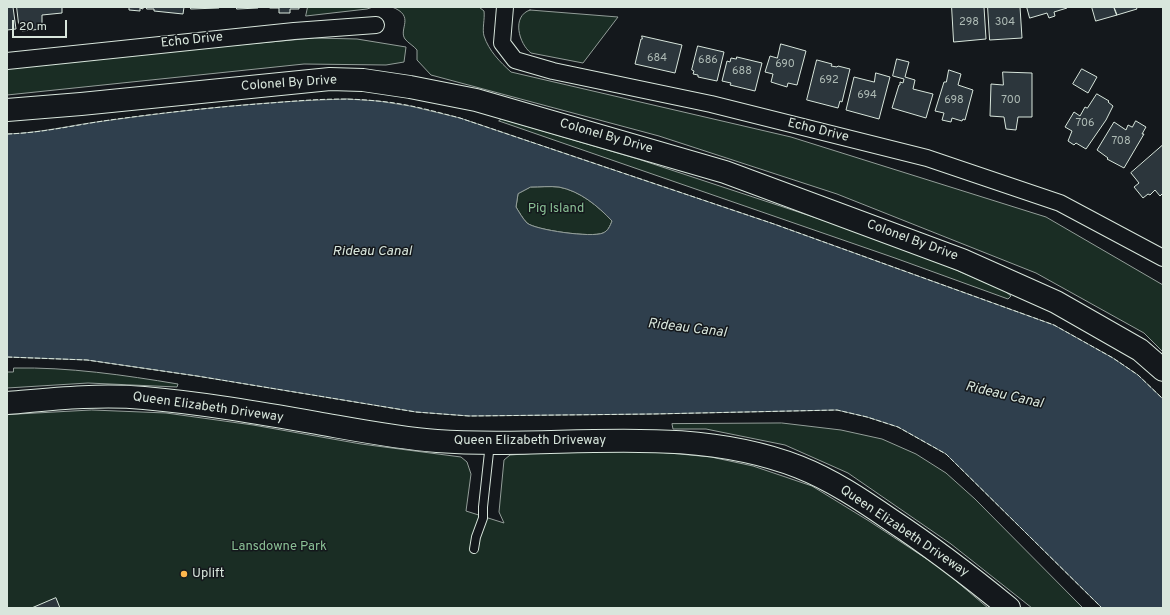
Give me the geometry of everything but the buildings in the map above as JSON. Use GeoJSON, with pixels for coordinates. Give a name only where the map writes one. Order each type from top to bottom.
{"type":"FeatureCollection","features":[{"type":"Feature","properties":{"kind":"main road","name":"Colonel By Drive"},"geometry":{"type":"LineString","coordinates":[[7,110],[330,80],[363,80],[410,87],[476,100],[725,172],[962,260],[1056,302],[1140,350],[1163,370]]}},
{"type":"Feature","properties":{"kind":"main road","name":"Queen Elizabeth Driveway"},"geometry":{"type":"LineString","coordinates":[[7,403],[98,396],[144,398],[219,407],[410,438],[439,441],[490,443],[649,440],[674,441],[726,447],[799,467],[819,476],[868,504],[929,546],[1009,608]]}},
{"type":"Feature","properties":{"kind":"street","name":"Echo Drive"},"geometry":{"type":"LineString","coordinates":[[505,7],[502,43],[515,60],[553,71],[711,104],[927,158],[1060,203],[1163,258]]}},
{"type":"Feature","properties":{"kind":"street","name":"Echo Drive"},"geometry":{"type":"LineString","coordinates":[[7,61],[294,31],[376,25]]}},
{"type":"Feature","properties":{"kind":"lane"},"geometry":{"type":"LineString","coordinates":[[474,549],[476,537],[483,518],[490,443]]}},
{"type":"Feature","properties":{"kind":"green space"},"geometry":{"type":"Polygon","coordinates":[[[308,7],[373,7],[306,16],[308,7]]]}},
{"type":"Feature","properties":{"kind":"green space"},"geometry":{"type":"Polygon","coordinates":[[[392,7],[479,7],[484,11],[483,33],[486,41],[495,56],[511,72],[791,137],[1046,217],[1163,285],[1163,352],[1144,333],[1036,273],[837,194],[659,136],[431,75],[417,60],[417,50],[405,39],[403,35],[405,18],[403,14],[392,7]]]}},
{"type":"Feature","properties":{"kind":"green space"},"geometry":{"type":"Polygon","coordinates":[[[530,10],[618,17],[583,63],[531,53],[527,49],[520,37],[519,24],[520,18],[524,13],[530,10]]]}},
{"type":"Feature","properties":{"kind":"green space"},"geometry":{"type":"Polygon","coordinates":[[[315,38],[357,39],[406,47],[404,62],[386,65],[304,64],[7,95],[7,66],[315,38]]]}},
{"type":"Feature","properties":{"kind":"green space"},"geometry":{"type":"Polygon","coordinates":[[[502,119],[638,159],[868,235],[926,257],[1005,291],[1011,296],[1008,299],[895,258],[499,121],[502,119]]]}},
{"type":"Feature","properties":{"kind":"green space","name":"Pig Island"},"geometry":{"type":"Polygon","coordinates":[[[531,187],[559,187],[574,192],[588,200],[612,221],[608,230],[603,233],[588,235],[552,231],[532,226],[527,223],[516,207],[518,194],[531,187]]]}},
{"type":"Feature","properties":{"kind":"green space"},"geometry":{"type":"Polygon","coordinates":[[[14,368],[96,372],[178,384],[177,387],[88,383],[7,388],[7,372],[13,372],[14,368]]]}},
{"type":"Feature","properties":{"kind":"green space","name":"Lansdowne Park"},"geometry":{"type":"Polygon","coordinates":[[[92,410],[166,413],[253,425],[361,444],[461,457],[467,462],[471,474],[466,511],[504,523],[499,512],[504,460],[510,455],[637,450],[711,457],[753,466],[812,486],[942,569],[988,608],[7,608],[7,415],[92,410]]]}},
{"type":"Feature","properties":{"kind":"green space"},"geometry":{"type":"Polygon","coordinates":[[[782,423],[841,430],[882,439],[916,454],[946,473],[975,499],[1083,608],[1032,608],[951,544],[848,473],[785,445],[706,429],[673,429],[672,424],[782,423]]]}},
{"type":"Feature","properties":{"kind":"water","name":"Rideau Canal"},"geometry":{"type":"Polygon","coordinates":[[[347,99],[378,101],[410,106],[460,118],[774,224],[1054,325],[1113,358],[1138,375],[1163,399],[1163,608],[1102,608],[946,454],[898,427],[867,417],[837,410],[469,416],[416,412],[197,376],[87,360],[7,357],[7,134],[194,110],[316,100],[347,99]],[[531,187],[518,194],[516,207],[527,223],[532,226],[552,231],[588,235],[603,233],[610,226],[612,221],[601,210],[574,192],[559,187],[531,187]]]}},
{"type":"Feature","properties":{"kind":"fence"},"geometry":{"type":"LineString","coordinates":[[7,134],[43,131],[103,121],[166,113],[229,106],[311,100],[364,100],[387,102],[419,108],[460,118],[774,224],[1054,325],[1113,358],[1138,375],[1163,399]]}},
{"type":"Feature","properties":{"kind":"fence"},"geometry":{"type":"LineString","coordinates":[[7,357],[87,360],[197,376],[416,412],[469,416],[837,410],[867,417],[898,427],[946,454],[1102,608]]}},
{"type":"Feature","properties":{"kind":"place","name":"Uplift"},"geometry":{"type":"Point","coordinates":[184,574]}}]}
